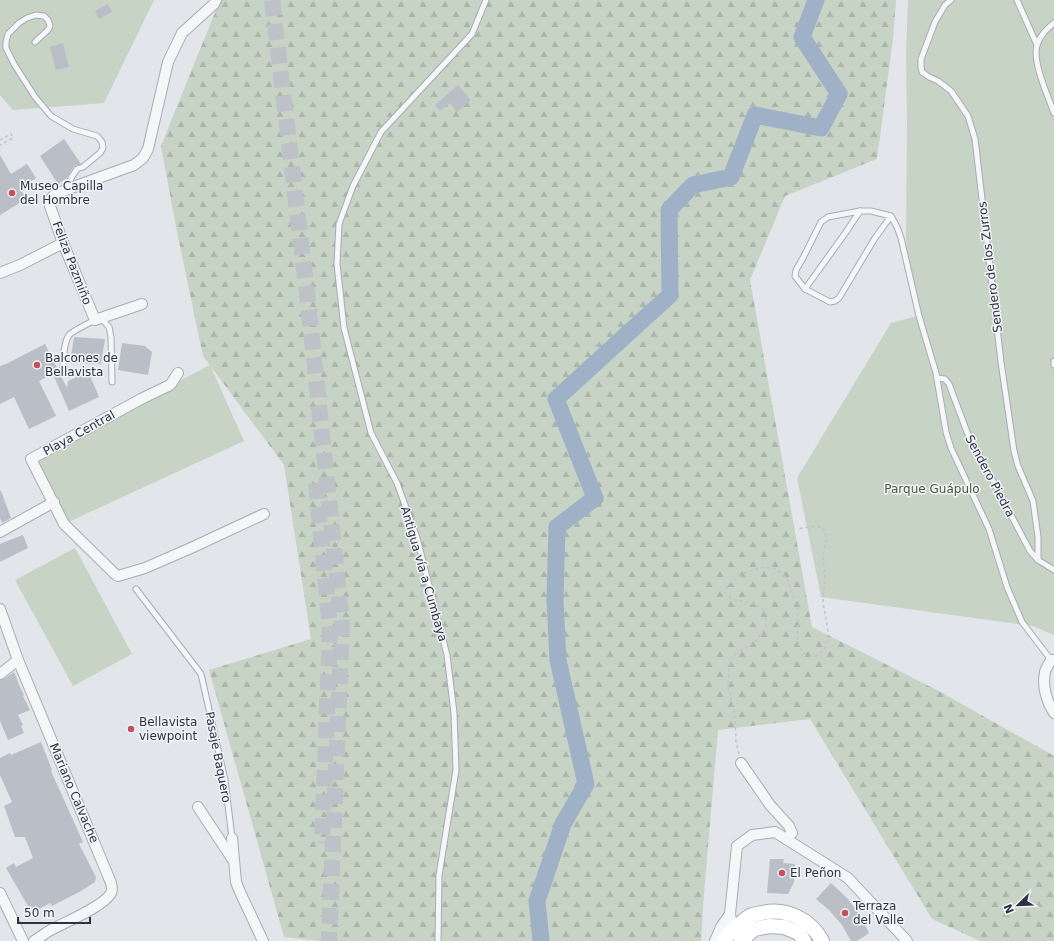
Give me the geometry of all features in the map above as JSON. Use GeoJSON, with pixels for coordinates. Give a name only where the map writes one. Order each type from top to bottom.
{"type":"FeatureCollection","features":[{"type":"Feature","properties":{"kind":"main road"},"geometry":{"type":"LineString","coordinates":[[723,941],[733,920],[768,912],[790,913],[808,923],[822,941]]}},
{"type":"Feature","properties":{"kind":"main road"},"geometry":{"type":"LineString","coordinates":[[741,941],[754,929],[770,926],[784,928],[799,933],[804,941]]}},
{"type":"Feature","properties":{"kind":"street","name":"Feliza Pazmiño"},"geometry":{"type":"LineString","coordinates":[[142,304],[97,319],[63,243],[50,206],[50,200],[54,195],[134,165],[143,158],[148,149],[168,62],[182,34],[214,4],[216,0]]}},
{"type":"Feature","properties":{"kind":"street"},"geometry":{"type":"LineString","coordinates":[[0,273],[20,265],[63,243]]}},
{"type":"Feature","properties":{"kind":"street","name":"Playa Central"},"geometry":{"type":"LineString","coordinates":[[54,502],[31,460],[141,399],[168,386],[178,373]]}},
{"type":"Feature","properties":{"kind":"street"},"geometry":{"type":"LineString","coordinates":[[0,532],[54,502],[64,524],[117,576],[145,568],[264,514]]}},
{"type":"Feature","properties":{"kind":"street","name":"Mariano Calvache"},"geometry":{"type":"LineString","coordinates":[[0,609],[18,660],[110,878],[112,886],[111,894],[104,901],[94,908],[49,931],[34,941]]}},
{"type":"Feature","properties":{"kind":"street"},"geometry":{"type":"LineString","coordinates":[[0,626],[8,634]]}},
{"type":"Feature","properties":{"kind":"street"},"geometry":{"type":"LineString","coordinates":[[0,674],[18,660]]}},
{"type":"Feature","properties":{"kind":"street"},"geometry":{"type":"LineString","coordinates":[[1053,660],[1045,671],[1044,689],[1048,703],[1054,713]]}},
{"type":"Feature","properties":{"kind":"street"},"geometry":{"type":"LineString","coordinates":[[741,763],[770,805],[789,826],[792,833],[786,839]]}},
{"type":"Feature","properties":{"kind":"street"},"geometry":{"type":"LineString","coordinates":[[198,807],[234,862]]}},
{"type":"Feature","properties":{"kind":"street"},"geometry":{"type":"LineString","coordinates":[[715,941],[721,926],[733,920],[737,846],[752,835],[775,832],[848,878],[906,941]]}},
{"type":"Feature","properties":{"kind":"street","name":"Pasaje Baquero"},"geometry":{"type":"LineString","coordinates":[[232,838],[236,882],[263,941]]}},
{"type":"Feature","properties":{"kind":"street"},"geometry":{"type":"LineString","coordinates":[[0,893],[23,941]]}},
{"type":"Feature","properties":{"kind":"lane","name":"Antigua vía a Cumbaya"},"geometry":{"type":"LineString","coordinates":[[438,941],[439,875],[456,770],[454,713],[447,655],[417,538],[398,483],[371,433],[344,328],[337,264],[339,224],[354,186],[381,132],[472,34],[486,0]]}},
{"type":"Feature","properties":{"kind":"lane","name":"Sendero de los Zurros"},"geometry":{"type":"LineString","coordinates":[[951,0],[945,5],[935,22],[921,59],[921,67],[922,72],[938,81],[951,91],[968,116],[975,139],[1014,451],[1018,466],[1033,501],[1038,537],[1038,560]]}},
{"type":"Feature","properties":{"kind":"lane"},"geometry":{"type":"LineString","coordinates":[[1017,0],[1037,45]]}},
{"type":"Feature","properties":{"kind":"lane"},"geometry":{"type":"LineString","coordinates":[[35,42],[48,30],[50,26],[48,20],[44,16],[36,15],[19,23],[8,34],[6,42],[6,48],[14,64],[35,97],[51,116],[73,129],[97,136],[102,142],[103,148],[100,153],[83,167],[77,169],[71,178],[68,189]]}},
{"type":"Feature","properties":{"kind":"lane"},"geometry":{"type":"LineString","coordinates":[[1054,23],[1045,30],[1037,45],[1036,56],[1038,68],[1054,113]]}},
{"type":"Feature","properties":{"kind":"lane"},"geometry":{"type":"LineString","coordinates":[[860,210],[891,216],[875,238],[839,298],[835,301],[830,302],[805,289],[798,281],[795,276],[796,270],[821,222],[828,217],[860,210]]}},
{"type":"Feature","properties":{"kind":"lane"},"geometry":{"type":"LineString","coordinates":[[805,289],[860,210]]}},
{"type":"Feature","properties":{"kind":"lane"},"geometry":{"type":"LineString","coordinates":[[891,216],[901,238],[919,316],[937,378],[946,432],[951,448],[990,529],[1007,587],[1022,622],[1053,660]]}},
{"type":"Feature","properties":{"kind":"lane"},"geometry":{"type":"LineString","coordinates":[[63,367],[65,344],[70,335],[97,319],[109,327],[111,337],[112,382]]}},
{"type":"Feature","properties":{"kind":"lane","name":"Sendero Piedra"},"geometry":{"type":"LineString","coordinates":[[937,378],[945,379],[949,384],[976,452],[1030,551],[1038,560],[1054,570]]}},
{"type":"Feature","properties":{"kind":"lane","name":"Pasaje Baquero"},"geometry":{"type":"LineString","coordinates":[[136,588],[201,674],[225,780],[232,838]]}},
{"type":"Feature","properties":{"kind":"path"},"geometry":{"type":"LineString","coordinates":[[0,140],[11,134],[13,138],[0,146]]}},
{"type":"Feature","properties":{"kind":"path"},"geometry":{"type":"LineString","coordinates":[[741,763],[736,742],[735,716],[728,685],[729,668],[734,656],[756,641],[766,626],[766,611],[754,604],[732,599],[725,593],[727,587],[745,573],[767,567],[776,569],[787,579],[798,609],[798,647],[805,654],[812,657],[820,654],[825,647],[828,630],[823,603],[825,576],[823,556],[826,542],[825,530],[821,526],[797,529]]}},
{"type":"Feature","properties":{"kind":"green space"},"geometry":{"type":"Polygon","coordinates":[[[0,0],[154,0],[104,103],[13,110],[0,95],[0,0]]]}},
{"type":"Feature","properties":{"kind":"green space"},"geometry":{"type":"Polygon","coordinates":[[[220,0],[896,0],[893,39],[877,159],[785,196],[750,280],[812,627],[939,691],[1054,756],[1054,941],[980,941],[932,919],[810,719],[718,730],[701,941],[320,941],[284,937],[209,670],[311,639],[284,465],[203,356],[161,146],[220,0]]]}},
{"type":"Feature","properties":{"kind":"green space","name":"Parque Guápulo"},"geometry":{"type":"Polygon","coordinates":[[[908,0],[1054,0],[1054,635],[1033,626],[821,597],[797,478],[891,323],[917,316],[906,240],[906,55],[908,0]]]}},
{"type":"Feature","properties":{"kind":"green space"},"geometry":{"type":"Polygon","coordinates":[[[210,365],[244,441],[64,524],[33,458],[210,365]]]}},
{"type":"Feature","properties":{"kind":"green space"},"geometry":{"type":"Polygon","coordinates":[[[75,548],[132,654],[73,686],[15,580],[75,548]]]}},
{"type":"Feature","properties":{"kind":"building"},"geometry":{"type":"Polygon","coordinates":[[[108,4],[112,12],[99,19],[95,11],[108,4]]]}},
{"type":"Feature","properties":{"kind":"building"},"geometry":{"type":"Polygon","coordinates":[[[63,43],[69,67],[56,70],[50,47],[63,43]]]}},
{"type":"Feature","properties":{"kind":"building"},"geometry":{"type":"Polygon","coordinates":[[[458,85],[471,100],[457,112],[450,103],[440,111],[435,105],[458,85]]]}},
{"type":"Feature","properties":{"kind":"building"},"geometry":{"type":"Polygon","coordinates":[[[64,139],[81,164],[74,166],[67,178],[58,184],[40,156],[64,139]]]}},
{"type":"Feature","properties":{"kind":"building","name":"Museo Capilla del Hombre"},"geometry":{"type":"Polygon","coordinates":[[[0,155],[11,174],[27,164],[36,178],[20,188],[26,199],[0,215],[0,155]]]}},
{"type":"Feature","properties":{"kind":"building","name":"Balcones de Bellavista"},"geometry":{"type":"Polygon","coordinates":[[[74,337],[105,339],[101,364],[70,363],[74,337]]]}},
{"type":"Feature","properties":{"kind":"building","name":"Balcones de Bellavista"},"geometry":{"type":"Polygon","coordinates":[[[122,343],[145,346],[152,352],[148,375],[118,370],[122,343]]]}},
{"type":"Feature","properties":{"kind":"building"},"geometry":{"type":"Polygon","coordinates":[[[45,344],[67,388],[68,381],[88,371],[99,397],[69,411],[53,374],[39,381],[56,416],[29,429],[14,397],[0,404],[0,366],[45,344]]]}},
{"type":"Feature","properties":{"kind":"building"},"geometry":{"type":"Polygon","coordinates":[[[0,491],[11,518],[2,523],[0,518],[0,491]]]}},
{"type":"Feature","properties":{"kind":"building"},"geometry":{"type":"Polygon","coordinates":[[[23,535],[28,548],[0,562],[0,544],[23,535]]]}},
{"type":"Feature","properties":{"kind":"building"},"geometry":{"type":"Polygon","coordinates":[[[14,672],[30,710],[18,715],[23,725],[21,726],[24,733],[8,740],[0,721],[0,680],[14,672]]]}},
{"type":"Feature","properties":{"kind":"building"},"geometry":{"type":"Polygon","coordinates":[[[41,742],[52,770],[51,771],[83,842],[79,844],[96,877],[95,882],[81,891],[52,906],[50,903],[32,913],[6,868],[14,863],[16,867],[33,858],[25,837],[15,837],[4,806],[12,802],[0,775],[0,758],[10,753],[11,755],[41,742]]]}},
{"type":"Feature","properties":{"kind":"building","name":"El Peñon"},"geometry":{"type":"Polygon","coordinates":[[[770,859],[784,859],[783,863],[795,864],[794,882],[788,894],[767,893],[770,859]]]}},
{"type":"Feature","properties":{"kind":"building","name":"Terraza del Valle"},"geometry":{"type":"Polygon","coordinates":[[[831,883],[847,898],[860,915],[869,933],[857,941],[851,941],[842,925],[829,910],[816,899],[831,883]]]}},
{"type":"Feature","properties":{"kind":"waterway"},"geometry":{"type":"LineString","coordinates":[[541,941],[537,901],[563,824],[586,784],[558,660],[555,600],[557,527],[595,498],[556,399],[670,295],[669,210],[693,185],[731,177],[755,115],[821,128],[839,94],[802,37],[816,0]]}},
{"type":"Feature","properties":{"kind":"tunnel"},"geometry":{"type":"LineString","coordinates":[[272,0],[308,302],[342,624],[329,941]]}},
{"type":"Feature","properties":{"kind":"tunnel"},"geometry":{"type":"LineString","coordinates":[[316,483],[330,628],[322,843]]}},
{"type":"Feature","properties":{"kind":"place","name":"Museo Capilla del Hombre"},"geometry":{"type":"Point","coordinates":[12,193]}},
{"type":"Feature","properties":{"kind":"place","name":"Balcones de Bellavista"},"geometry":{"type":"Point","coordinates":[37,365]}},
{"type":"Feature","properties":{"kind":"place","name":"Bellavista viewpoint"},"geometry":{"type":"Point","coordinates":[131,729]}},
{"type":"Feature","properties":{"kind":"place","name":"El Peñon"},"geometry":{"type":"Point","coordinates":[782,873]}},
{"type":"Feature","properties":{"kind":"place","name":"Terraza del Valle"},"geometry":{"type":"Point","coordinates":[845,913]}}]}
